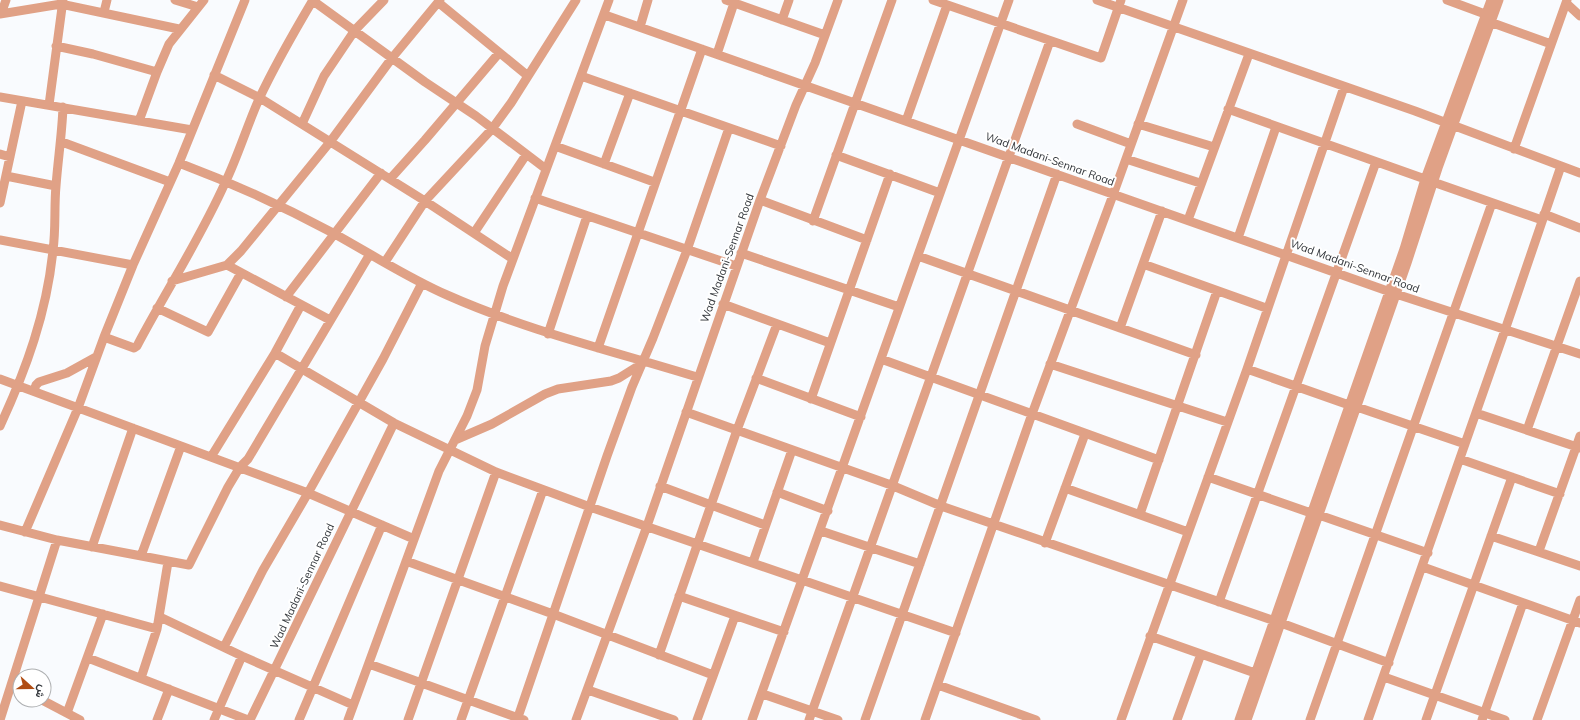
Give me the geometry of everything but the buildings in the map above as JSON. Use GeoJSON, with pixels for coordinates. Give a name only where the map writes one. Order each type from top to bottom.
{"type":"FeatureCollection","features":[{"type":"Feature","properties":{"kind":"street"},"geometry":{"type":"LineString","coordinates":[[0,14],[6,0]]}},
{"type":"Feature","properties":{"kind":"street"},"geometry":{"type":"LineString","coordinates":[[104,12],[107,0]]}},
{"type":"Feature","properties":{"kind":"street"},"geometry":{"type":"LineString","coordinates":[[175,0],[198,7]]}},
{"type":"Feature","properties":{"kind":"street"},"geometry":{"type":"LineString","coordinates":[[139,120],[169,44],[179,29],[204,0]]}},
{"type":"Feature","properties":{"kind":"street"},"geometry":{"type":"LineString","coordinates":[[104,337],[134,348],[137,346],[213,209],[226,182],[242,139],[260,98],[284,49],[312,0],[492,128],[546,169]]}},
{"type":"Feature","properties":{"kind":"street"},"geometry":{"type":"LineString","coordinates":[[302,124],[324,76],[355,30],[384,0]]}},
{"type":"Feature","properties":{"kind":"street"},"geometry":{"type":"LineString","coordinates":[[385,262],[425,201],[492,128],[528,76],[576,0]]}},
{"type":"Feature","properties":{"kind":"street"},"geometry":{"type":"LineString","coordinates":[[348,720],[448,450],[455,440],[477,390],[494,315],[535,198],[605,15],[609,0]]}},
{"type":"Feature","properties":{"kind":"street"},"geometry":{"type":"LineString","coordinates":[[640,27],[648,0]]}},
{"type":"Feature","properties":{"kind":"street"},"geometry":{"type":"LineString","coordinates":[[782,20],[789,0]]}},
{"type":"Feature","properties":{"kind":"street"},"geometry":{"type":"LineString","coordinates":[[605,15],[804,86],[826,36],[838,0]]}},
{"type":"Feature","properties":{"kind":"street"},"geometry":{"type":"LineString","coordinates":[[813,221],[892,0]]}},
{"type":"Feature","properties":{"kind":"street"},"geometry":{"type":"LineString","coordinates":[[933,0],[1101,58],[1119,4]]}},
{"type":"Feature","properties":{"kind":"street"},"geometry":{"type":"LineString","coordinates":[[752,720],[763,694],[1009,0]]}},
{"type":"Feature","properties":{"kind":"street"},"geometry":{"type":"LineString","coordinates":[[1096,0],[1119,4],[1173,27],[1344,87],[1580,173]]}},
{"type":"Feature","properties":{"kind":"street"},"geometry":{"type":"LineString","coordinates":[[925,720],[1032,414],[1114,194],[1183,0]]}},
{"type":"Feature","properties":{"kind":"street"},"geometry":{"type":"LineString","coordinates":[[1447,0],[1551,44]]}},
{"type":"Feature","properties":{"kind":"street"},"geometry":{"type":"LineString","coordinates":[[1247,720],[1278,622],[1393,293],[1429,181],[1488,18],[1491,0]]}},
{"type":"Feature","properties":{"kind":"street"},"geometry":{"type":"LineString","coordinates":[[1488,18],[1499,0]]}},
{"type":"Feature","properties":{"kind":"street"},"geometry":{"type":"LineString","coordinates":[[25,532],[78,408],[96,357],[133,265],[179,163],[242,1]]}},
{"type":"Feature","properties":{"kind":"street"},"geometry":{"type":"LineString","coordinates":[[717,54],[732,1],[826,36]]}},
{"type":"Feature","properties":{"kind":"street"},"geometry":{"type":"LineString","coordinates":[[0,14],[62,2],[179,29]]}},
{"type":"Feature","properties":{"kind":"street"},"geometry":{"type":"LineString","coordinates":[[49,105],[62,2]]}},
{"type":"Feature","properties":{"kind":"street"},"geometry":{"type":"LineString","coordinates":[[172,281],[227,265],[255,235],[277,205],[330,142],[392,58],[440,2],[528,76]]}},
{"type":"Feature","properties":{"kind":"street"},"geometry":{"type":"LineString","coordinates":[[1514,149],[1566,2],[1580,16]]}},
{"type":"Feature","properties":{"kind":"street"},"geometry":{"type":"LineString","coordinates":[[906,122],[947,5]]}},
{"type":"Feature","properties":{"kind":"street"},"geometry":{"type":"LineString","coordinates":[[809,720],[851,597],[1050,41]]}},
{"type":"Feature","properties":{"kind":"street"},"geometry":{"type":"LineString","coordinates":[[56,46],[93,54],[157,72]]}},
{"type":"Feature","properties":{"kind":"street"},"geometry":{"type":"LineString","coordinates":[[598,348],[654,182],[702,49]]}},
{"type":"Feature","properties":{"kind":"street"},"geometry":{"type":"LineString","coordinates":[[390,179],[499,53]]}},
{"type":"Feature","properties":{"kind":"street"},"geometry":{"type":"LineString","coordinates":[[1188,220],[1200,183],[1249,54]]}},
{"type":"Feature","properties":{"kind":"street"},"geometry":{"type":"LineString","coordinates":[[214,75],[260,98],[381,173],[513,259]]}},
{"type":"Feature","properties":{"kind":"street"},"geometry":{"type":"LineString","coordinates":[[581,76],[781,146]]}},
{"type":"Feature","properties":{"kind":"street","name":"Wad Madani-Sennar Road"},"geometry":{"type":"LineString","coordinates":[[576,720],[647,526],[736,266],[804,86],[959,139],[1393,293],[1580,354]]}},
{"type":"Feature","properties":{"kind":"street"},"geometry":{"type":"LineString","coordinates":[[1121,720],[1168,584],[1208,477],[1344,87]]}},
{"type":"Feature","properties":{"kind":"street"},"geometry":{"type":"LineString","coordinates":[[604,164],[630,93]]}},
{"type":"Feature","properties":{"kind":"street"},"geometry":{"type":"LineString","coordinates":[[0,98],[63,107],[192,130]]}},
{"type":"Feature","properties":{"kind":"street"},"geometry":{"type":"LineString","coordinates":[[0,203],[22,101]]}},
{"type":"Feature","properties":{"kind":"street"},"geometry":{"type":"LineString","coordinates":[[0,426],[19,385],[35,341],[45,302],[54,249],[56,186],[62,142],[63,107]]}},
{"type":"Feature","properties":{"kind":"street"},"geometry":{"type":"LineString","coordinates":[[1228,110],[1492,203],[1580,228]]}},
{"type":"Feature","properties":{"kind":"street"},"geometry":{"type":"LineString","coordinates":[[1077,124],[1131,144]]}},
{"type":"Feature","properties":{"kind":"street"},"geometry":{"type":"LineString","coordinates":[[1138,124],[1214,147]]}},
{"type":"Feature","properties":{"kind":"street"},"geometry":{"type":"LineString","coordinates":[[1238,238],[1276,127]]}},
{"type":"Feature","properties":{"kind":"street"},"geometry":{"type":"LineString","coordinates":[[369,664],[520,719],[553,614],[632,387],[644,361],[687,250],[729,128]]}},
{"type":"Feature","properties":{"kind":"street"},"geometry":{"type":"LineString","coordinates":[[62,142],[170,182]]}},
{"type":"Feature","properties":{"kind":"street"},"geometry":{"type":"LineString","coordinates":[[555,146],[654,182]]}},
{"type":"Feature","properties":{"kind":"street"},"geometry":{"type":"LineString","coordinates":[[0,154],[10,156]]}},
{"type":"Feature","properties":{"kind":"street"},"geometry":{"type":"LineString","coordinates":[[836,154],[940,193]]}},
{"type":"Feature","properties":{"kind":"street"},"geometry":{"type":"LineString","coordinates":[[474,233],[526,155]]}},
{"type":"Feature","properties":{"kind":"street"},"geometry":{"type":"LineString","coordinates":[[1126,159],[1200,183]]}},
{"type":"Feature","properties":{"kind":"street"},"geometry":{"type":"LineString","coordinates":[[1219,602],[1376,162]]}},
{"type":"Feature","properties":{"kind":"street"},"geometry":{"type":"LineString","coordinates":[[179,163],[277,205],[334,234],[422,283],[494,315],[548,334],[697,377]]}},
{"type":"Feature","properties":{"kind":"street"},"geometry":{"type":"LineString","coordinates":[[1368,720],[1506,330],[1561,166]]}},
{"type":"Feature","properties":{"kind":"street"},"geometry":{"type":"LineString","coordinates":[[286,297],[381,173]]}},
{"type":"Feature","properties":{"kind":"street"},"geometry":{"type":"LineString","coordinates":[[811,399],[890,174]]}},
{"type":"Feature","properties":{"kind":"street"},"geometry":{"type":"LineString","coordinates":[[864,720],[1057,174]]}},
{"type":"Feature","properties":{"kind":"street"},"geometry":{"type":"LineString","coordinates":[[6,176],[56,186]]}},
{"type":"Feature","properties":{"kind":"street"},"geometry":{"type":"LineString","coordinates":[[535,198],[736,266]]}},
{"type":"Feature","properties":{"kind":"street"},"geometry":{"type":"LineString","coordinates":[[760,200],[867,240]]}},
{"type":"Feature","properties":{"kind":"street"},"geometry":{"type":"LineString","coordinates":[[1310,720],[1452,312],[1492,203]]}},
{"type":"Feature","properties":{"kind":"street"},"geometry":{"type":"LineString","coordinates":[[1120,328],[1162,211]]}},
{"type":"Feature","properties":{"kind":"street"},"geometry":{"type":"LineString","coordinates":[[548,334],[587,216]]}},
{"type":"Feature","properties":{"kind":"street"},"geometry":{"type":"LineString","coordinates":[[0,240],[133,265]]}},
{"type":"Feature","properties":{"kind":"street"},"geometry":{"type":"LineString","coordinates":[[741,253],[900,307]]}},
{"type":"Feature","properties":{"kind":"street"},"geometry":{"type":"LineString","coordinates":[[0,526],[57,540],[185,566],[192,562],[225,493],[240,467],[248,459],[370,254]]}},
{"type":"Feature","properties":{"kind":"street"},"geometry":{"type":"LineString","coordinates":[[918,256],[1196,354]]}},
{"type":"Feature","properties":{"kind":"street"},"geometry":{"type":"LineString","coordinates":[[1144,264],[1266,308]]}},
{"type":"Feature","properties":{"kind":"street"},"geometry":{"type":"LineString","coordinates":[[227,265],[330,320]]}},
{"type":"Feature","properties":{"kind":"street"},"geometry":{"type":"LineString","coordinates":[[157,308],[208,332],[241,273]]}},
{"type":"Feature","properties":{"kind":"street"},"geometry":{"type":"LineString","coordinates":[[224,647],[263,570],[359,403],[401,326],[422,283]]}},
{"type":"Feature","properties":{"kind":"street"},"geometry":{"type":"LineString","coordinates":[[1527,430],[1579,287]]}},
{"type":"Feature","properties":{"kind":"street"},"geometry":{"type":"LineString","coordinates":[[1140,514],[1217,291]]}},
{"type":"Feature","properties":{"kind":"street"},"geometry":{"type":"LineString","coordinates":[[723,304],[830,343]]}},
{"type":"Feature","properties":{"kind":"street"},"geometry":{"type":"LineString","coordinates":[[211,457],[275,353],[301,305]]}},
{"type":"Feature","properties":{"kind":"street"},"geometry":{"type":"LineString","coordinates":[[659,655],[697,543],[712,506],[737,430],[777,324]]}},
{"type":"Feature","properties":{"kind":"street"},"geometry":{"type":"LineString","coordinates":[[275,353],[394,423],[496,472],[590,507],[753,562],[803,581],[902,613],[956,633]]}},
{"type":"Feature","properties":{"kind":"street"},"geometry":{"type":"LineString","coordinates":[[34,392],[36,385],[39,382],[67,372],[96,357]]}},
{"type":"Feature","properties":{"kind":"street"},"geometry":{"type":"LineString","coordinates":[[881,360],[1159,460]]}},
{"type":"Feature","properties":{"kind":"street"},"geometry":{"type":"LineString","coordinates":[[455,440],[492,424],[545,394],[558,389],[611,381],[619,378],[644,361]]}},
{"type":"Feature","properties":{"kind":"street"},"geometry":{"type":"LineString","coordinates":[[1050,364],[1227,422]]}},
{"type":"Feature","properties":{"kind":"street"},"geometry":{"type":"LineString","coordinates":[[1246,369],[1465,444]]}},
{"type":"Feature","properties":{"kind":"street"},"geometry":{"type":"LineString","coordinates":[[756,378],[861,417]]}},
{"type":"Feature","properties":{"kind":"street"},"geometry":{"type":"LineString","coordinates":[[0,379],[308,493],[414,539]]}},
{"type":"Feature","properties":{"kind":"street"},"geometry":{"type":"LineString","coordinates":[[686,412],[891,485],[940,506],[1278,622],[1389,663]]}},
{"type":"Feature","properties":{"kind":"street"},"geometry":{"type":"LineString","coordinates":[[1476,413],[1578,448]]}},
{"type":"Feature","properties":{"kind":"street","name":"Wad Madani-Sennar Road"},"geometry":{"type":"LineString","coordinates":[[88,658],[249,720],[275,670],[350,511],[394,423]]}},
{"type":"Feature","properties":{"kind":"street"},"geometry":{"type":"LineString","coordinates":[[92,547],[133,428]]}},
{"type":"Feature","properties":{"kind":"street"},"geometry":{"type":"LineString","coordinates":[[1045,543],[1085,434]]}},
{"type":"Feature","properties":{"kind":"street"},"geometry":{"type":"LineString","coordinates":[[1539,551],[1578,448],[1580,436]]}},
{"type":"Feature","properties":{"kind":"street"},"geometry":{"type":"LineString","coordinates":[[141,556],[182,446]]}},
{"type":"Feature","properties":{"kind":"street"},"geometry":{"type":"LineString","coordinates":[[753,562],[792,450]]}},
{"type":"Feature","properties":{"kind":"street"},"geometry":{"type":"LineString","coordinates":[[1460,459],[1560,494]]}},
{"type":"Feature","properties":{"kind":"street"},"geometry":{"type":"LineString","coordinates":[[408,720],[496,472]]}},
{"type":"Feature","properties":{"kind":"street"},"geometry":{"type":"LineString","coordinates":[[1208,477],[1428,553]]}},
{"type":"Feature","properties":{"kind":"street"},"geometry":{"type":"LineString","coordinates":[[1426,720],[1512,477]]}},
{"type":"Feature","properties":{"kind":"street"},"geometry":{"type":"LineString","coordinates":[[660,486],[765,525]]}},
{"type":"Feature","properties":{"kind":"street"},"geometry":{"type":"LineString","coordinates":[[1065,488],[1188,532]]}},
{"type":"Feature","properties":{"kind":"street"},"geometry":{"type":"LineString","coordinates":[[461,720],[543,490]]}},
{"type":"Feature","properties":{"kind":"street"},"geometry":{"type":"LineString","coordinates":[[777,492],[828,510]]}},
{"type":"Feature","properties":{"kind":"street"},"geometry":{"type":"LineString","coordinates":[[299,720],[382,525]]}},
{"type":"Feature","properties":{"kind":"street"},"geometry":{"type":"LineString","coordinates":[[821,531],[920,564]]}},
{"type":"Feature","properties":{"kind":"street"},"geometry":{"type":"LineString","coordinates":[[1491,536],[1580,566]]}},
{"type":"Feature","properties":{"kind":"street"},"geometry":{"type":"LineString","coordinates":[[0,720],[40,598],[57,540]]}},
{"type":"Feature","properties":{"kind":"street"},"geometry":{"type":"LineString","coordinates":[[141,678],[160,617],[168,562]]}},
{"type":"Feature","properties":{"kind":"street"},"geometry":{"type":"LineString","coordinates":[[406,562],[458,579],[713,675]]}},
{"type":"Feature","properties":{"kind":"street"},"geometry":{"type":"LineString","coordinates":[[1423,567],[1576,621]]}},
{"type":"Feature","properties":{"kind":"street"},"geometry":{"type":"LineString","coordinates":[[0,586],[157,629]]}},
{"type":"Feature","properties":{"kind":"street"},"geometry":{"type":"LineString","coordinates":[[679,596],[784,632]]}},
{"type":"Feature","properties":{"kind":"street"},"geometry":{"type":"LineString","coordinates":[[1537,720],[1576,621],[1580,600]]}},
{"type":"Feature","properties":{"kind":"street"},"geometry":{"type":"LineString","coordinates":[[1483,716],[1523,603]]}},
{"type":"Feature","properties":{"kind":"street"},"geometry":{"type":"LineString","coordinates":[[67,713],[103,614]]}},
{"type":"Feature","properties":{"kind":"street"},"geometry":{"type":"LineString","coordinates":[[696,720],[735,616]]}},
{"type":"Feature","properties":{"kind":"street"},"geometry":{"type":"LineString","coordinates":[[160,617],[242,656],[353,705]]}},
{"type":"Feature","properties":{"kind":"street"},"geometry":{"type":"LineString","coordinates":[[1239,720],[1255,673],[1278,622]]}},
{"type":"Feature","properties":{"kind":"street"},"geometry":{"type":"LineString","coordinates":[[1150,636],[1255,673]]}},
{"type":"Feature","properties":{"kind":"street"},"geometry":{"type":"LineString","coordinates":[[1177,720],[1201,654]]}},
{"type":"Feature","properties":{"kind":"street"},"geometry":{"type":"LineString","coordinates":[[214,720],[242,656]]}},
{"type":"Feature","properties":{"kind":"street"},"geometry":{"type":"LineString","coordinates":[[1384,678],[1435,695],[1483,716],[1505,720]]}},
{"type":"Feature","properties":{"kind":"street"},"geometry":{"type":"LineString","coordinates":[[938,685],[1018,717],[1036,720]]}},
{"type":"Feature","properties":{"kind":"street"},"geometry":{"type":"LineString","coordinates":[[157,720],[169,689]]}},
{"type":"Feature","properties":{"kind":"street"},"geometry":{"type":"LineString","coordinates":[[588,690],[674,720]]}},
{"type":"Feature","properties":{"kind":"street"},"geometry":{"type":"LineString","coordinates":[[763,694],[838,720]]}},
{"type":"Feature","properties":{"kind":"street"},"geometry":{"type":"LineString","coordinates":[[52,705],[80,720]]}}]}
